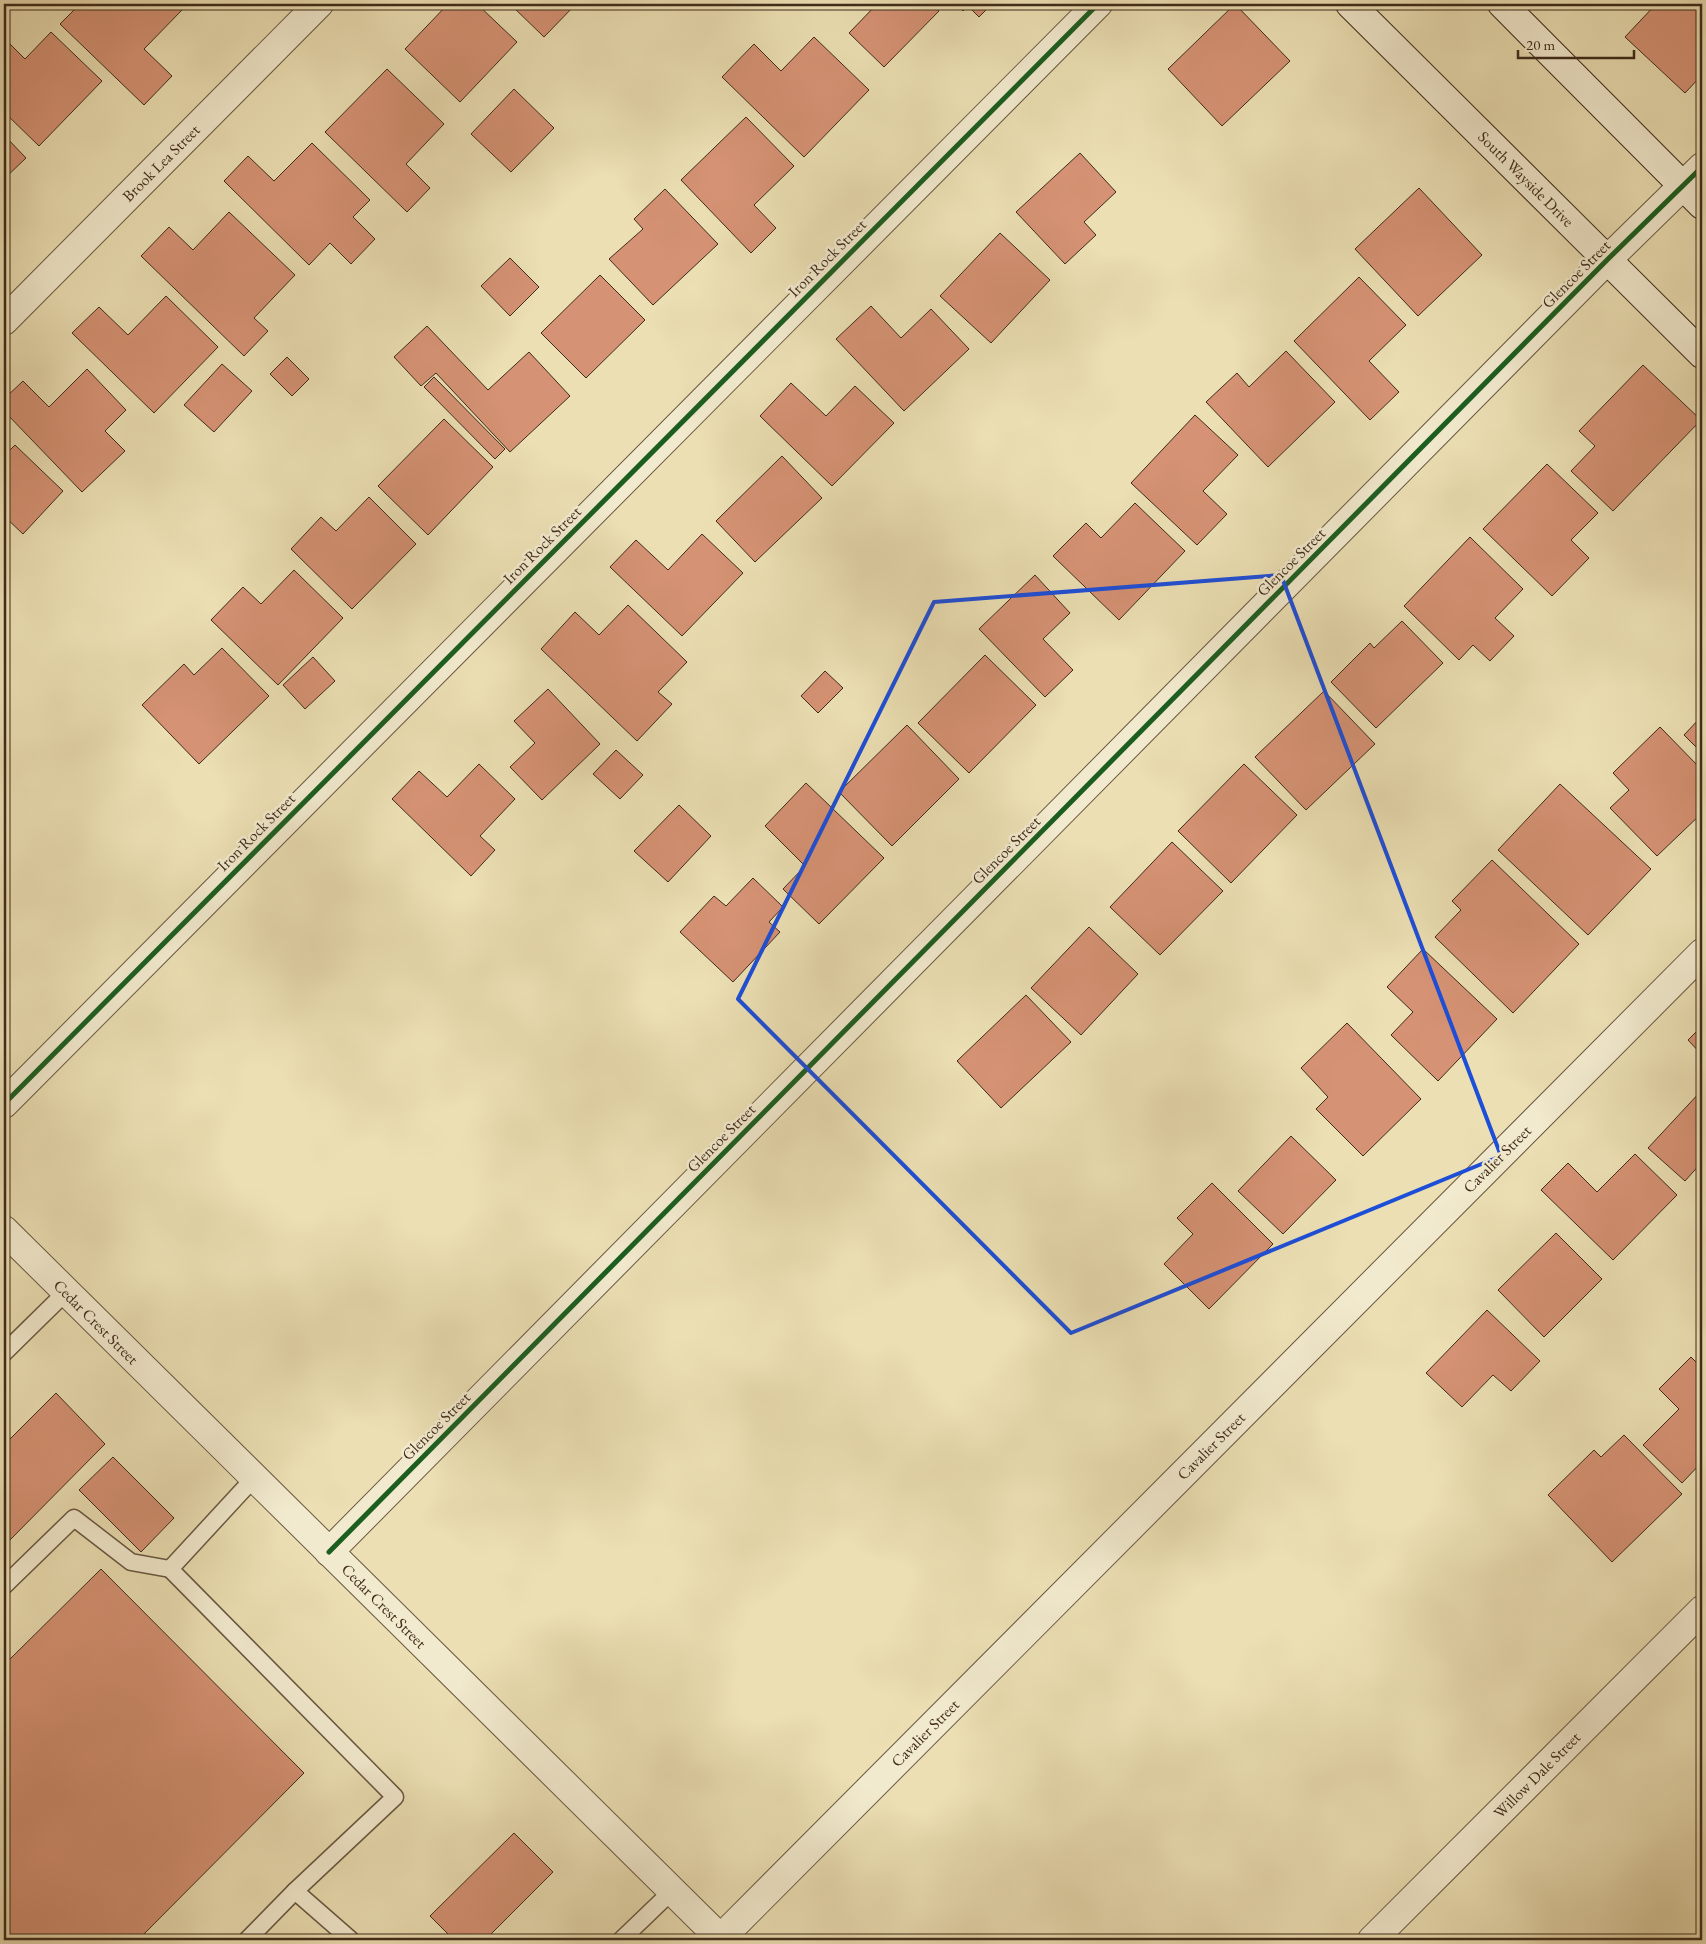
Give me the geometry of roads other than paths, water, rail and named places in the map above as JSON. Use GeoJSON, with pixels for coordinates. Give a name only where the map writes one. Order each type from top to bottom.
{"type":"FeatureCollection","features":[{"type":"Feature","properties":{"kind":"street","name":"Brook Lea Street"},"geometry":{"type":"LineString","coordinates":[[4,321],[319,4]]}},
{"type":"Feature","properties":{"kind":"street","name":"Iron Rock Street"},"geometry":{"type":"LineString","coordinates":[[4,1104],[1098,4]]}},
{"type":"Feature","properties":{"kind":"street","name":"South Wayside Drive"},"geometry":{"type":"LineString","coordinates":[[1350,4],[1702,354]]}},
{"type":"Feature","properties":{"kind":"street"},"geometry":{"type":"LineString","coordinates":[[1502,4],[1702,205]]}},
{"type":"Feature","properties":{"kind":"street","name":"Glencoe Street"},"geometry":{"type":"LineString","coordinates":[[329,1552],[1608,259],[1702,167]]}},
{"type":"Feature","properties":{"kind":"street","name":"Cavalier Street"},"geometry":{"type":"LineString","coordinates":[[721,1939],[1702,953]]}},
{"type":"Feature","properties":{"kind":"street","name":"Cedar Crest Street"},"geometry":{"type":"LineString","coordinates":[[4,1230],[721,1939]]}},
{"type":"Feature","properties":{"kind":"street","name":"Willow Dale Street"},"geometry":{"type":"LineString","coordinates":[[1372,1940],[1702,1610]]}},
{"type":"Feature","properties":{"kind":"lane"},"geometry":{"type":"LineString","coordinates":[[4,1353],[66,1292]]}},
{"type":"Feature","properties":{"kind":"lane"},"geometry":{"type":"LineString","coordinates":[[170,1569],[254,1478]]}},
{"type":"Feature","properties":{"kind":"lane"},"geometry":{"type":"LineString","coordinates":[[4,1586],[74,1518],[131,1562],[170,1569],[395,1797],[295,1891],[247,1940]]}},
{"type":"Feature","properties":{"kind":"lane"},"geometry":{"type":"LineString","coordinates":[[295,1891],[351,1940]]}},
{"type":"Feature","properties":{"kind":"lane"},"geometry":{"type":"LineString","coordinates":[[621,1940],[672,1891]]}}]}
